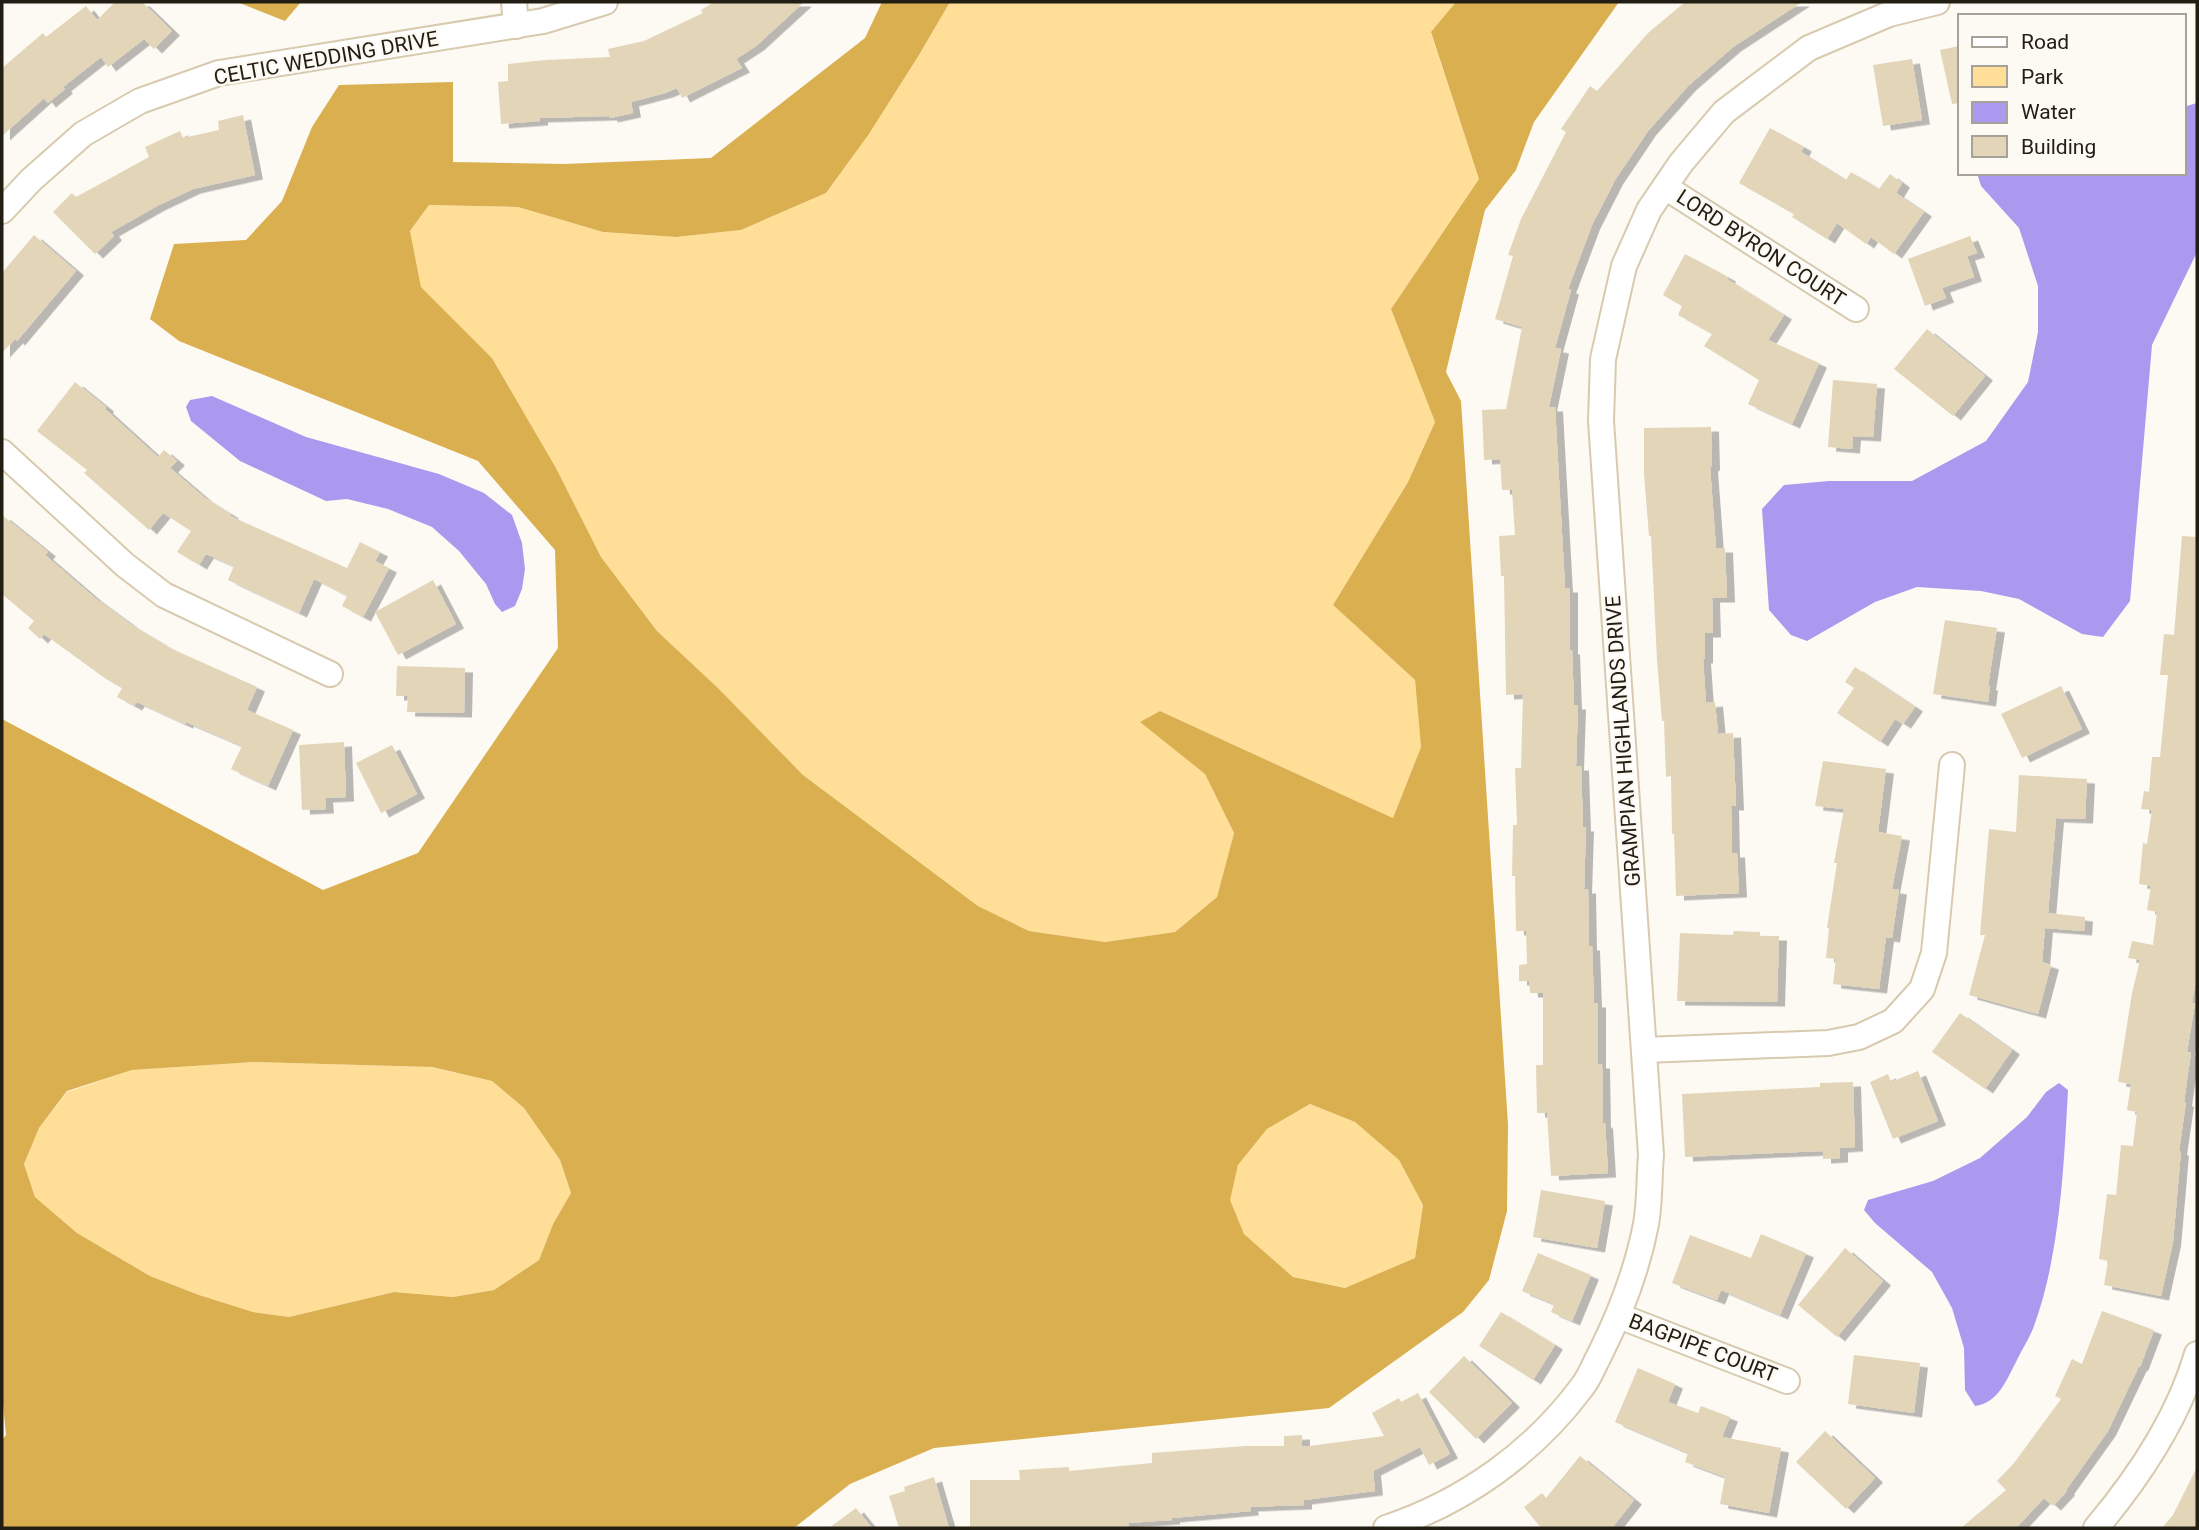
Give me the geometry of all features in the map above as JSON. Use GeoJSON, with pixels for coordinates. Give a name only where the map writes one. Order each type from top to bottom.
{"type":"FeatureCollection","features":[{"type":"Feature","properties":{"kind":"street","name":"CELTIC WEDDING DRIVE"},"geometry":{"type":"LineString","coordinates":[[2,211],[31,180],[83,134],[140,101],[219,74],[515,14],[543,21],[605,2]]}},
{"type":"Feature","properties":{"kind":"street","name":"GRAMPIAN HIGHLANDS DRIVE"},"geometry":{"type":"LineString","coordinates":[[1386,1528],[1414,1519],[1458,1498],[1505,1466],[1553,1422],[1584,1385],[1619,1316],[1636,1266],[1647,1221],[1651,1155],[1601,421],[1603,359],[1624,266],[1649,210],[1681,163],[1724,112],[1809,48],[1889,14],[1937,2]]}},
{"type":"Feature","properties":{"kind":"street","name":"LORD BYRON COURT"},"geometry":{"type":"LineString","coordinates":[[1665,187],[1856,309]]}},
{"type":"Feature","properties":{"kind":"street"},"geometry":{"type":"LineString","coordinates":[[2,452],[125,565],[164,595],[330,674]]}},
{"type":"Feature","properties":{"kind":"street"},"geometry":{"type":"LineString","coordinates":[[1644,1051],[1828,1043],[1859,1037],[1893,1021],[1922,989],[1934,953],[1952,765]]}},
{"type":"Feature","properties":{"kind":"street","name":"BAGPIPE COURT"},"geometry":{"type":"LineString","coordinates":[[1619,1316],[1787,1381]]}},
{"type":"Feature","properties":{"kind":"street"},"geometry":{"type":"LineString","coordinates":[[2096,1528],[2128,1490],[2165,1431],[2197,1354]]}},
{"type":"Feature","properties":{"kind":"green space"},"geometry":{"type":"Polygon","coordinates":[[[950,2],[1456,2],[1431,33],[1479,179],[1391,309],[1435,422],[1408,482],[1333,605],[1415,680],[1421,747],[1393,818],[1160,711],[1141,722],[1205,774],[1234,833],[1217,897],[1175,932],[1105,942],[1029,931],[978,906],[803,775],[719,689],[657,631],[601,557],[556,468],[492,358],[421,287],[410,231],[429,205],[518,207],[603,232],[676,237],[741,230],[826,193],[869,134],[950,2]]]}},
{"type":"Feature","properties":{"kind":"green space"},"geometry":{"type":"Polygon","coordinates":[[[254,1062],[431,1067],[492,1081],[524,1108],[560,1160],[571,1193],[553,1224],[539,1260],[494,1290],[453,1297],[394,1292],[289,1317],[253,1312],[150,1276],[77,1233],[35,1197],[24,1164],[39,1128],[67,1092],[132,1070],[254,1062]]]}},
{"type":"Feature","properties":{"kind":"green space"},"geometry":{"type":"Polygon","coordinates":[[[1310,1104],[1355,1122],[1399,1160],[1423,1205],[1415,1258],[1346,1288],[1293,1277],[1244,1234],[1229,1200],[1238,1165],[1267,1129],[1310,1104]]]}},
{"type":"Feature","properties":{"kind":"shaded area"},"geometry":{"type":"Polygon","coordinates":[[[237,2],[301,2],[285,21],[237,2]]]}},
{"type":"Feature","properties":{"kind":"shaded area"},"geometry":{"type":"Polygon","coordinates":[[[882,2],[950,2],[869,134],[826,193],[741,230],[676,237],[603,232],[518,207],[429,205],[410,231],[421,287],[492,358],[556,468],[601,557],[657,631],[719,689],[803,775],[978,906],[1029,931],[1105,942],[1175,932],[1217,897],[1234,833],[1205,774],[1140,722],[1160,711],[1393,818],[1421,747],[1415,680],[1333,605],[1408,482],[1435,422],[1391,309],[1479,179],[1431,32],[1456,2],[1619,2],[1534,122],[1516,170],[1485,210],[1446,372],[1461,401],[1508,1125],[1507,1211],[1489,1280],[1463,1312],[1329,1408],[934,1448],[850,1484],[794,1528],[2,1528],[2,1440],[6,1435],[2,1393],[2,719],[323,890],[418,853],[558,648],[555,550],[478,461],[179,341],[150,319],[174,244],[246,240],[282,201],[312,127],[339,85],[453,82],[453,162],[564,164],[711,158],[865,38],[882,2]],[[254,1062],[132,1070],[67,1091],[39,1128],[24,1164],[35,1197],[77,1233],[150,1276],[253,1312],[289,1317],[394,1292],[453,1297],[494,1290],[539,1260],[553,1224],[571,1193],[560,1160],[524,1108],[492,1081],[432,1067],[254,1062]],[[1310,1104],[1267,1129],[1238,1165],[1230,1200],[1244,1234],[1293,1277],[1345,1288],[1415,1258],[1423,1205],[1399,1160],[1355,1122],[1310,1104]]]}},
{"type":"Feature","properties":{"kind":"water"},"geometry":{"type":"Polygon","coordinates":[[[2197,103],[2197,252],[2152,345],[2130,601],[2103,637],[2082,634],[2019,599],[1981,591],[1917,587],[1875,602],[1807,641],[1791,635],[1769,610],[1762,509],[1784,485],[1829,481],[1912,481],[1986,441],[2028,382],[2038,332],[2038,286],[2019,228],[1981,186],[1978,175],[2185,175],[2185,106],[2197,103]]]}},
{"type":"Feature","properties":{"kind":"water"},"geometry":{"type":"Polygon","coordinates":[[[212,396],[306,437],[439,474],[484,493],[512,515],[522,543],[525,569],[522,589],[515,606],[502,612],[495,604],[486,584],[459,551],[432,527],[388,509],[347,499],[326,501],[240,461],[191,421],[186,407],[190,400],[212,396]]]}},
{"type":"Feature","properties":{"kind":"water"},"geometry":{"type":"Polygon","coordinates":[[[2059,1083],[2068,1090],[2065,1148],[2055,1238],[2043,1296],[2031,1333],[2005,1383],[1990,1401],[1975,1406],[1965,1390],[1964,1348],[1952,1308],[1932,1272],[1875,1223],[1864,1210],[1868,1200],[1933,1181],[1980,1158],[2027,1117],[2046,1092],[2059,1083]]]}},
{"type":"Feature","properties":{"kind":"building"},"geometry":{"type":"Polygon","coordinates":[[[115,2],[142,2],[172,31],[154,49],[144,39],[108,67],[101,57],[63,87],[65,89],[48,103],[44,98],[2,136],[2,68],[43,33],[46,37],[86,6],[97,20],[115,2]]]}},
{"type":"Feature","properties":{"kind":"building"},"geometry":{"type":"Polygon","coordinates":[[[714,2],[804,2],[756,46],[736,59],[742,68],[682,98],[677,88],[631,102],[633,113],[610,118],[540,118],[540,121],[501,124],[498,82],[508,81],[508,64],[610,57],[608,49],[644,41],[703,13],[701,10],[714,2]]]}},
{"type":"Feature","properties":{"kind":"building"},"geometry":{"type":"Polygon","coordinates":[[[1685,2],[1802,2],[1733,47],[1688,86],[1648,131],[1615,180],[1592,225],[1568,289],[1571,290],[1555,348],[1561,349],[1549,407],[1555,407],[1565,588],[1570,588],[1570,650],[1574,705],[1578,705],[1576,766],[1581,766],[1583,827],[1586,827],[1584,889],[1588,889],[1594,1003],[1598,1003],[1598,1064],[1602,1064],[1603,1124],[1605,1123],[1608,1173],[1551,1176],[1547,1113],[1537,1113],[1536,1065],[1543,1065],[1543,993],[1530,993],[1529,981],[1519,981],[1519,965],[1527,964],[1526,931],[1516,931],[1515,876],[1512,876],[1513,825],[1517,825],[1515,768],[1521,768],[1523,694],[1506,695],[1504,576],[1501,576],[1499,536],[1515,535],[1512,490],[1502,490],[1500,459],[1484,460],[1482,410],[1506,409],[1522,327],[1495,319],[1513,256],[1508,255],[1521,219],[1566,132],[1561,129],[1590,86],[1597,91],[1648,33],[1685,2]]]}},
{"type":"Feature","properties":{"kind":"building"},"geometry":{"type":"Polygon","coordinates":[[[1958,46],[1958,103],[1952,104],[1940,50],[1958,46]]]}},
{"type":"Feature","properties":{"kind":"building"},"geometry":{"type":"Polygon","coordinates":[[[1912,59],[1922,120],[1883,126],[1873,65],[1912,59]]]}},
{"type":"Feature","properties":{"kind":"building"},"geometry":{"type":"Polygon","coordinates":[[[243,115],[255,175],[193,189],[157,206],[111,232],[114,236],[95,254],[53,212],[72,193],[76,197],[149,157],[145,147],[180,131],[183,138],[219,130],[218,121],[243,115]]]}},
{"type":"Feature","properties":{"kind":"building"},"geometry":{"type":"Polygon","coordinates":[[[1770,128],[1804,147],[1801,152],[1846,180],[1851,172],[1879,189],[1890,174],[1902,183],[1896,193],[1924,212],[1894,254],[1871,237],[1866,244],[1837,223],[1827,239],[1792,217],[1794,214],[1739,183],[1770,128]]]}},
{"type":"Feature","properties":{"kind":"building"},"geometry":{"type":"Polygon","coordinates":[[[34,235],[76,271],[17,341],[15,339],[2,353],[2,273],[34,235]]]}},
{"type":"Feature","properties":{"kind":"building"},"geometry":{"type":"Polygon","coordinates":[[[1970,236],[1977,253],[1967,256],[1974,277],[1942,288],[1946,298],[1925,306],[1908,259],[1970,236]]]}},
{"type":"Feature","properties":{"kind":"building"},"geometry":{"type":"Polygon","coordinates":[[[1685,254],[1728,277],[1727,279],[1784,315],[1768,340],[1819,363],[1792,424],[1748,404],[1759,380],[1704,346],[1712,334],[1678,315],[1682,306],[1663,295],[1685,254]]]}},
{"type":"Feature","properties":{"kind":"building"},"geometry":{"type":"Polygon","coordinates":[[[1927,329],[1985,376],[1953,416],[1894,369],[1927,329]]]}},
{"type":"Feature","properties":{"kind":"building"},"geometry":{"type":"Polygon","coordinates":[[[1833,380],[1877,384],[1873,437],[1853,436],[1852,449],[1828,447],[1833,380]]]}},
{"type":"Feature","properties":{"kind":"building"},"geometry":{"type":"Polygon","coordinates":[[[75,382],[106,407],[105,409],[158,457],[164,450],[177,461],[170,468],[205,498],[231,514],[230,516],[347,568],[360,542],[380,552],[375,561],[389,568],[363,617],[342,606],[347,596],[314,579],[299,613],[228,580],[234,566],[206,554],[199,565],[177,552],[191,531],[163,513],[149,530],[84,473],[87,470],[37,431],[75,382]]]}},
{"type":"Feature","properties":{"kind":"building"},"geometry":{"type":"Polygon","coordinates":[[[1711,427],[1710,467],[1716,548],[1725,548],[1727,598],[1712,598],[1713,633],[1705,633],[1703,659],[1706,703],[1715,702],[1718,734],[1733,733],[1736,806],[1731,806],[1732,853],[1737,853],[1739,893],[1676,896],[1671,776],[1666,777],[1651,536],[1644,474],[1644,428],[1711,427]]]}},
{"type":"Feature","properties":{"kind":"building"},"geometry":{"type":"Polygon","coordinates":[[[2,515],[48,552],[45,555],[95,598],[132,625],[170,648],[257,687],[247,710],[293,730],[268,786],[231,769],[242,746],[137,702],[134,706],[117,697],[122,688],[44,634],[40,639],[28,628],[34,621],[2,594],[2,515]]]}},
{"type":"Feature","properties":{"kind":"building"},"geometry":{"type":"Polygon","coordinates":[[[2182,536],[2197,537],[2197,973],[2187,1052],[2191,1052],[2179,1151],[2173,1242],[2161,1296],[2104,1285],[2108,1261],[2099,1259],[2107,1194],[2116,1195],[2121,1145],[2133,1146],[2137,1112],[2127,1110],[2131,1084],[2118,1082],[2140,960],[2128,958],[2132,941],[2153,945],[2157,912],[2147,910],[2151,886],[2139,884],[2143,843],[2147,844],[2152,810],[2141,809],[2144,791],[2149,792],[2152,757],[2160,757],[2168,675],[2160,675],[2164,634],[2174,635],[2182,536]]]}},
{"type":"Feature","properties":{"kind":"building"},"geometry":{"type":"Polygon","coordinates":[[[433,580],[456,624],[398,655],[375,612],[433,580]]]}},
{"type":"Feature","properties":{"kind":"building"},"geometry":{"type":"Polygon","coordinates":[[[1945,620],[1997,628],[1988,702],[1933,694],[1945,620]]]}},
{"type":"Feature","properties":{"kind":"building"},"geometry":{"type":"Polygon","coordinates":[[[397,666],[465,668],[464,713],[407,712],[408,696],[396,696],[397,666]]]}},
{"type":"Feature","properties":{"kind":"building"},"geometry":{"type":"Polygon","coordinates":[[[1855,667],[1915,707],[1903,724],[1895,719],[1880,742],[1837,713],[1854,688],[1845,682],[1855,667]]]}},
{"type":"Feature","properties":{"kind":"building"},"geometry":{"type":"Polygon","coordinates":[[[2061,686],[2082,729],[2022,758],[2001,714],[2061,686]]]}},
{"type":"Feature","properties":{"kind":"building"},"geometry":{"type":"Polygon","coordinates":[[[344,742],[346,797],[325,798],[326,809],[302,810],[299,745],[344,742]]]}},
{"type":"Feature","properties":{"kind":"building"},"geometry":{"type":"Polygon","coordinates":[[[392,745],[417,794],[381,813],[356,763],[392,745]]]}},
{"type":"Feature","properties":{"kind":"building"},"geometry":{"type":"Polygon","coordinates":[[[1823,761],[1886,769],[1878,832],[1902,836],[1892,889],[1899,890],[1892,938],[1886,937],[1879,989],[1833,984],[1836,959],[1826,958],[1827,928],[1837,863],[1834,863],[1844,809],[1815,806],[1823,761]]]}},
{"type":"Feature","properties":{"kind":"building"},"geometry":{"type":"Polygon","coordinates":[[[2019,775],[2087,779],[2085,819],[2056,818],[2048,913],[2085,917],[2084,931],[2045,928],[2042,962],[2051,965],[2038,1014],[1969,995],[1985,935],[1980,935],[1989,829],[2016,832],[2019,775]]]}},
{"type":"Feature","properties":{"kind":"building"},"geometry":{"type":"Polygon","coordinates":[[[1734,931],[1779,936],[1777,1002],[1677,1001],[1680,933],[1733,935],[1734,931]]]}},
{"type":"Feature","properties":{"kind":"building"},"geometry":{"type":"Polygon","coordinates":[[[1960,1013],[2012,1050],[1985,1089],[1932,1052],[1960,1013]]]}},
{"type":"Feature","properties":{"kind":"building"},"geometry":{"type":"Polygon","coordinates":[[[1918,1071],[1938,1121],[1893,1139],[1870,1082],[1888,1074],[1891,1082],[1918,1071]]]}},
{"type":"Feature","properties":{"kind":"building"},"geometry":{"type":"Polygon","coordinates":[[[1853,1082],[1855,1147],[1840,1148],[1840,1158],[1823,1159],[1823,1151],[1685,1157],[1682,1094],[1820,1087],[1820,1083],[1853,1082]]]}},
{"type":"Feature","properties":{"kind":"building"},"geometry":{"type":"Polygon","coordinates":[[[1541,1190],[1605,1201],[1597,1248],[1533,1237],[1541,1190]]]}},
{"type":"Feature","properties":{"kind":"building"},"geometry":{"type":"Polygon","coordinates":[[[1761,1234],[1806,1253],[1780,1315],[1721,1290],[1717,1300],[1672,1283],[1690,1235],[1751,1258],[1761,1234]]]}},
{"type":"Feature","properties":{"kind":"building"},"geometry":{"type":"Polygon","coordinates":[[[1845,1248],[1883,1281],[1837,1337],[1798,1305],[1845,1248]]]}},
{"type":"Feature","properties":{"kind":"building"},"geometry":{"type":"Polygon","coordinates":[[[1538,1253],[1591,1275],[1572,1321],[1551,1312],[1554,1304],[1522,1291],[1538,1253]]]}},
{"type":"Feature","properties":{"kind":"building"},"geometry":{"type":"Polygon","coordinates":[[[2102,1311],[2154,1330],[2140,1367],[2108,1431],[2067,1491],[2053,1506],[2044,1498],[2016,1528],[1961,1528],[2006,1490],[1997,1481],[2014,1463],[2061,1399],[2055,1396],[2072,1359],[2082,1364],[2102,1311]]]}},
{"type":"Feature","properties":{"kind":"building"},"geometry":{"type":"Polygon","coordinates":[[[1501,1312],[1555,1345],[1533,1380],[1479,1346],[1501,1312]]]}},
{"type":"Feature","properties":{"kind":"building"},"geometry":{"type":"Polygon","coordinates":[[[1854,1355],[1920,1363],[1914,1413],[1848,1404],[1854,1355]]]}},
{"type":"Feature","properties":{"kind":"building"},"geometry":{"type":"Polygon","coordinates":[[[1464,1356],[1512,1403],[1476,1439],[1429,1392],[1464,1356]]]}},
{"type":"Feature","properties":{"kind":"building"},"geometry":{"type":"Polygon","coordinates":[[[1638,1368],[1675,1384],[1668,1402],[1698,1413],[1701,1406],[1730,1417],[1722,1437],[1781,1448],[1769,1513],[1720,1504],[1725,1477],[1685,1462],[1688,1453],[1615,1422],[1638,1368]]]}},
{"type":"Feature","properties":{"kind":"building"},"geometry":{"type":"Polygon","coordinates":[[[1418,1393],[1450,1454],[1429,1465],[1420,1447],[1373,1471],[1375,1491],[1304,1500],[1304,1505],[1250,1507],[1251,1511],[1128,1523],[1129,1526],[970,1528],[970,1480],[1020,1480],[1019,1470],[1069,1467],[1069,1471],[1152,1463],[1152,1453],[1284,1446],[1284,1436],[1302,1435],[1302,1447],[1384,1436],[1372,1413],[1399,1398],[1401,1402],[1418,1393]]]}},
{"type":"Feature","properties":{"kind":"building"},"geometry":{"type":"Polygon","coordinates":[[[1825,1431],[1875,1478],[1846,1509],[1796,1462],[1825,1431]]]}},
{"type":"Feature","properties":{"kind":"building"},"geometry":{"type":"Polygon","coordinates":[[[1580,1456],[1634,1500],[1612,1528],[1541,1528],[1524,1507],[1542,1493],[1546,1498],[1580,1456]]]}},
{"type":"Feature","properties":{"kind":"building"},"geometry":{"type":"Polygon","coordinates":[[[2197,1467],[2197,1528],[2162,1528],[2173,1515],[2197,1467]]]}},
{"type":"Feature","properties":{"kind":"building"},"geometry":{"type":"Polygon","coordinates":[[[934,1477],[949,1528],[899,1528],[889,1496],[905,1491],[904,1487],[934,1477]]]}},
{"type":"Feature","properties":{"kind":"building"},"geometry":{"type":"Polygon","coordinates":[[[856,1508],[872,1528],[829,1528],[856,1508]]]}}]}
